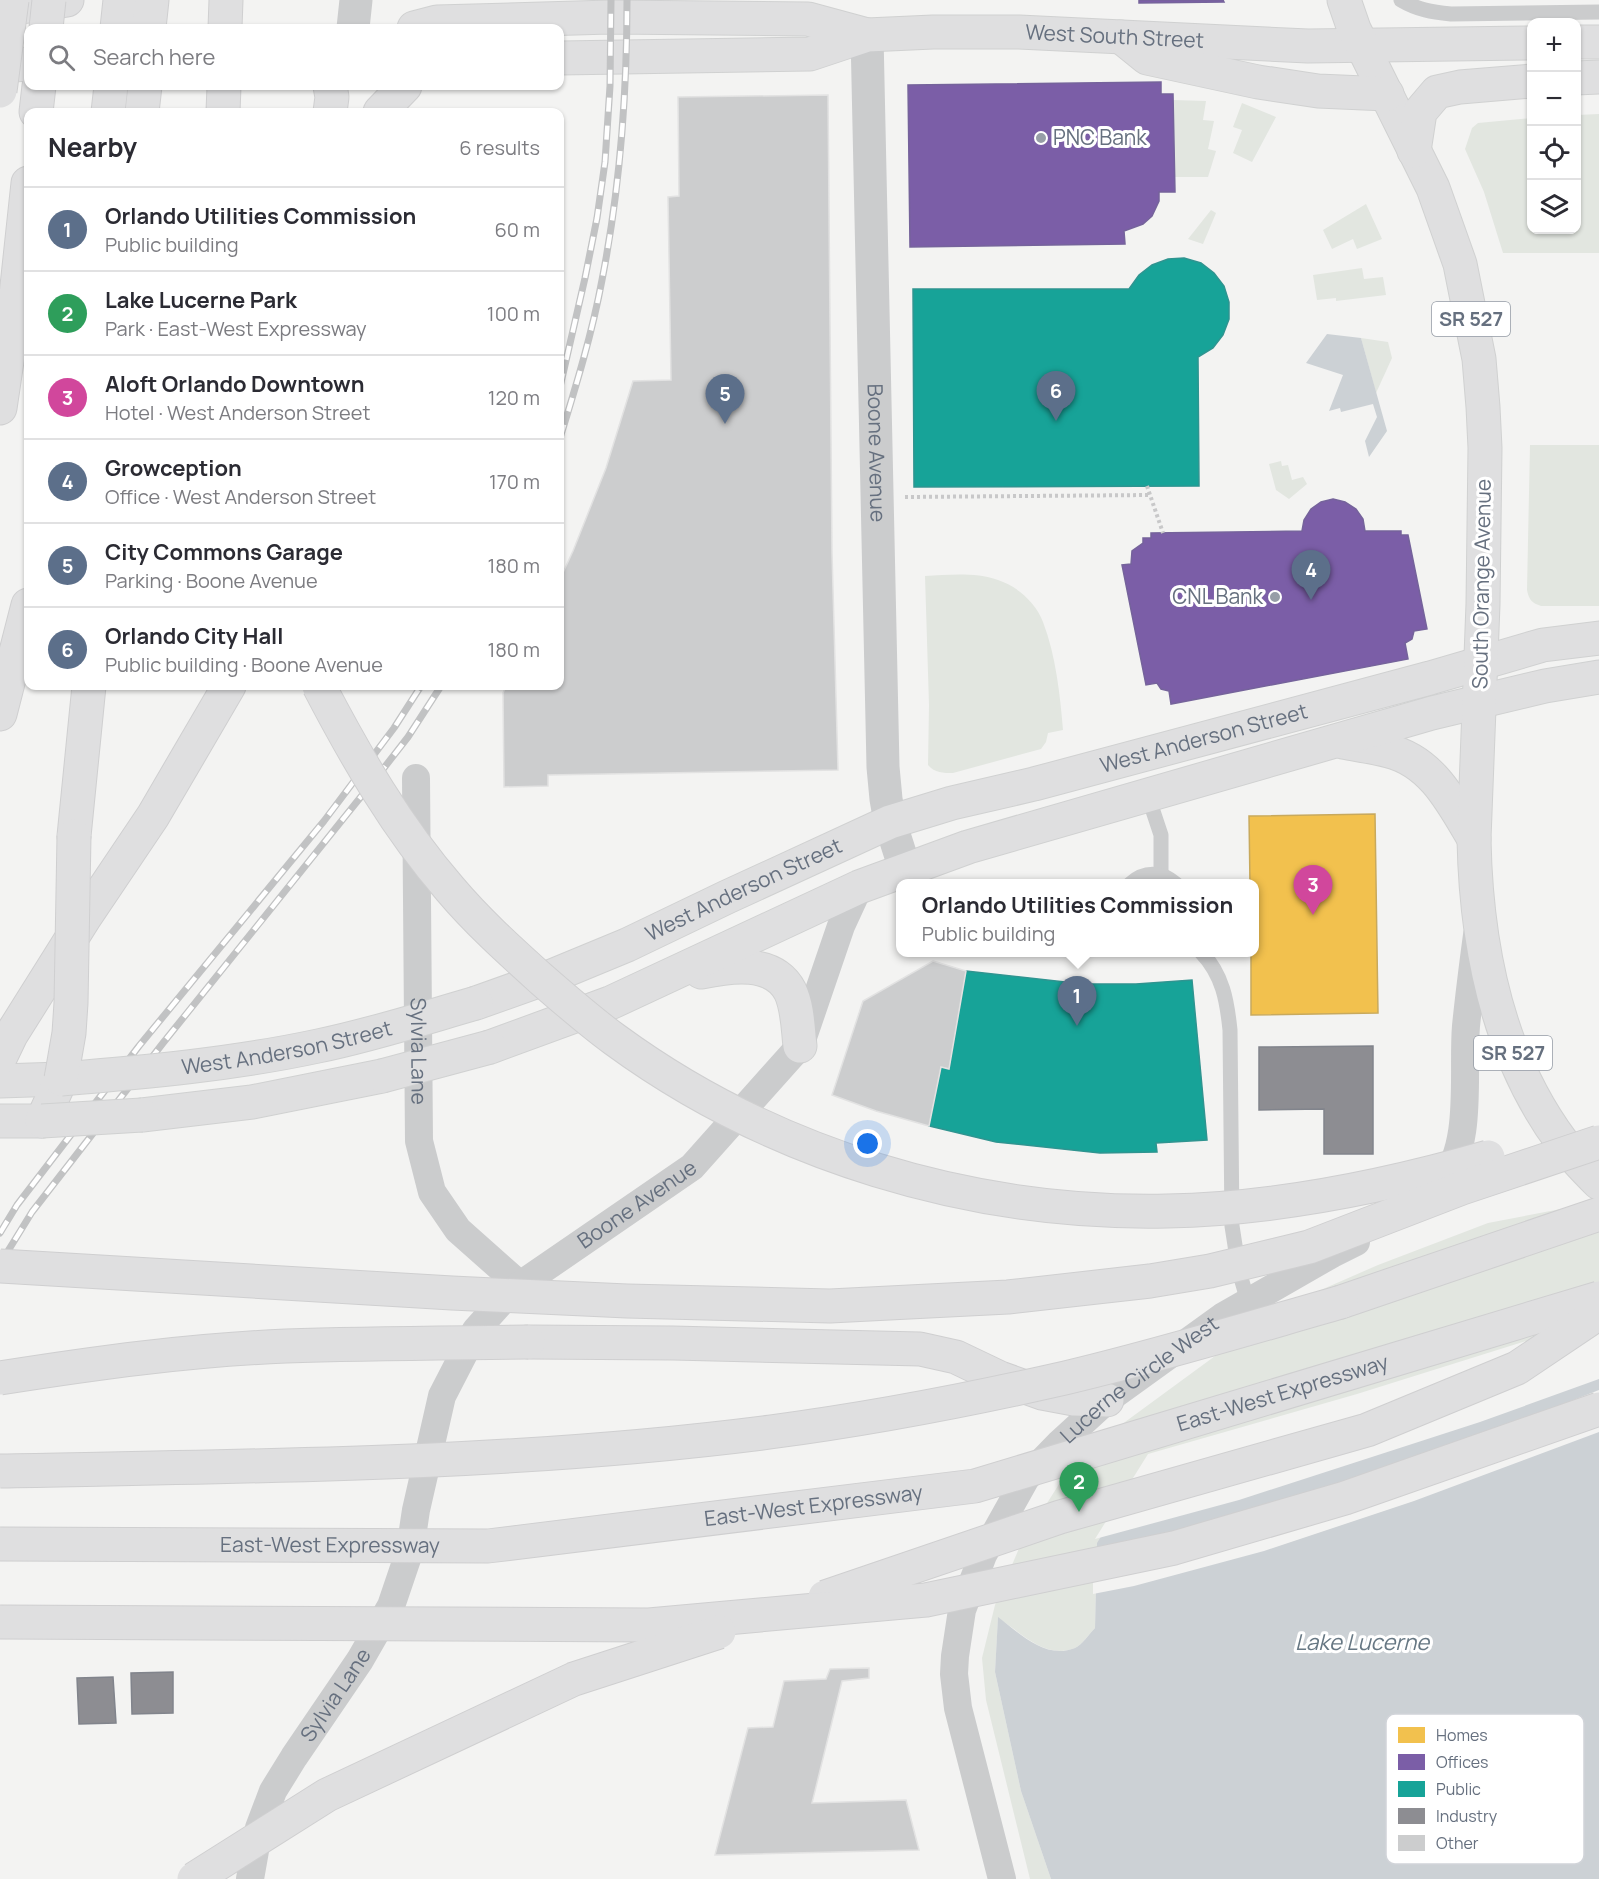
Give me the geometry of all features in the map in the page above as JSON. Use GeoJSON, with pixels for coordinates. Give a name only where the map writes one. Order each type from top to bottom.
{"type":"FeatureCollection","features":[{"type":"Feature","properties":{"kind":"main road"},"geometry":{"type":"LineString","coordinates":[[0,91],[12,0]]}},
{"type":"Feature","properties":{"kind":"main road"},"geometry":{"type":"LineString","coordinates":[[46,24],[49,0]]}},
{"type":"Feature","properties":{"kind":"main road"},"geometry":{"type":"LineString","coordinates":[[0,15],[9,9],[67,0]]}},
{"type":"Feature","properties":{"kind":"main road"},"geometry":{"type":"LineString","coordinates":[[117,24],[120,0]]}},
{"type":"Feature","properties":{"kind":"main road"},"geometry":{"type":"LineString","coordinates":[[149,24],[152,0]]}},
{"type":"Feature","properties":{"kind":"main road"},"geometry":{"type":"LineString","coordinates":[[225,24],[226,0]]}},
{"type":"Feature","properties":{"kind":"main road","name":"South Orange Avenue"},"geometry":{"type":"LineString","coordinates":[[1344,0],[1354,29],[1432,188],[1460,264],[1479,359],[1485,448],[1480,702],[1474,839],[1479,921],[1486,959],[1510,1048],[1525,1082],[1562,1142],[1596,1166]]}},
{"type":"Feature","properties":{"kind":"main road","name":"West South Street"},"geometry":{"type":"LineString","coordinates":[[429,24],[599,17],[773,19],[808,20],[867,35]]}},
{"type":"Feature","properties":{"kind":"main road","name":"West South Street"},"geometry":{"type":"LineString","coordinates":[[564,58],[810,54],[867,35],[933,32],[1019,32],[1308,46],[1527,43]]}},
{"type":"Feature","properties":{"kind":"main road"},"geometry":{"type":"LineString","coordinates":[[1121,37],[1147,58],[1258,82],[1318,91],[1387,94]]}},
{"type":"Feature","properties":{"kind":"main road"},"geometry":{"type":"LineString","coordinates":[[1581,42],[1599,42]]}},
{"type":"Feature","properties":{"kind":"main road"},"geometry":{"type":"LineString","coordinates":[[0,66],[24,64]]}},
{"type":"Feature","properties":{"kind":"main road"},"geometry":{"type":"LineString","coordinates":[[1581,78],[1599,77]]}},
{"type":"Feature","properties":{"kind":"main road"},"geometry":{"type":"LineString","coordinates":[[1414,151],[1420,111],[1437,92],[1460,87],[1527,81]]}},
{"type":"Feature","properties":{"kind":"main road"},"geometry":{"type":"LineString","coordinates":[[36,108],[39,90]]}},
{"type":"Feature","properties":{"kind":"main road"},"geometry":{"type":"LineString","coordinates":[[108,108],[111,90]]}},
{"type":"Feature","properties":{"kind":"main road"},"geometry":{"type":"LineString","coordinates":[[142,108],[145,90]]}},
{"type":"Feature","properties":{"kind":"main road"},"geometry":{"type":"LineString","coordinates":[[223,108],[224,90]]}},
{"type":"Feature","properties":{"kind":"main road"},"geometry":{"type":"LineString","coordinates":[[331,90],[331,108]]}},
{"type":"Feature","properties":{"kind":"main road"},"geometry":{"type":"LineString","coordinates":[[352,90],[352,108]]}},
{"type":"Feature","properties":{"kind":"main road"},"geometry":{"type":"LineString","coordinates":[[384,108],[401,90]]}},
{"type":"Feature","properties":{"kind":"main road"},"geometry":{"type":"LineString","coordinates":[[0,408],[15,314],[24,223]]}},
{"type":"Feature","properties":{"kind":"main road"},"geometry":{"type":"LineString","coordinates":[[0,714],[24,621]]}},
{"type":"Feature","properties":{"kind":"main road","name":"West Anderson Street"},"geometry":{"type":"LineString","coordinates":[[0,1081],[61,1079],[179,1068],[263,1056],[358,1036],[477,1003],[552,976],[627,945],[890,822],[1430,678],[1543,645],[1599,639]]}},
{"type":"Feature","properties":{"kind":"main road","name":"West Anderson Street"},"geometry":{"type":"LineString","coordinates":[[0,1121],[42,1121],[176,1112],[252,1102],[382,1076],[490,1047],[610,1003],[859,887],[978,844],[1480,702],[1545,686],[1599,677]]}},
{"type":"Feature","properties":{"kind":"main road"},"geometry":{"type":"LineString","coordinates":[[42,1121],[61,1079],[69,1033],[74,836],[89,690]]}},
{"type":"Feature","properties":{"kind":"main road"},"geometry":{"type":"LineString","coordinates":[[0,1058],[11,1035],[79,927],[153,816],[227,690]]}},
{"type":"Feature","properties":{"kind":"main road"},"geometry":{"type":"LineString","coordinates":[[321,690],[359,761],[450,890],[504,946],[571,1005],[614,1039],[700,1094],[814,1149],[874,1170],[979,1196],[1032,1204],[1074,1209],[1168,1211],[1223,1208],[1357,1189],[1430,1174],[1517,1149],[1599,1137]]}},
{"type":"Feature","properties":{"kind":"main road"},"geometry":{"type":"LineString","coordinates":[[1336,741],[1391,751],[1414,761],[1427,771],[1444,790],[1474,839]]}},
{"type":"Feature","properties":{"kind":"main road"},"geometry":{"type":"LineString","coordinates":[[656,982],[724,967],[746,966],[776,976],[790,991],[796,1013],[800,1046]]}},
{"type":"Feature","properties":{"kind":"main road"},"geometry":{"type":"LineString","coordinates":[[0,1266],[627,1301],[830,1306],[1008,1297],[1094,1288],[1210,1271],[1309,1247],[1462,1188],[1596,1166]]}},
{"type":"Feature","properties":{"kind":"main road"},"geometry":{"type":"LineString","coordinates":[[0,1471],[474,1459],[621,1449],[805,1426],[918,1408],[1066,1377],[1203,1342],[1341,1302],[1599,1214]]}},
{"type":"Feature","properties":{"kind":"main road","name":"East-West Expressway"},"geometry":{"type":"LineString","coordinates":[[0,1544],[488,1546],[975,1486],[1599,1298]]}},
{"type":"Feature","properties":{"kind":"main road"},"geometry":{"type":"LineString","coordinates":[[194,1879],[327,1795],[574,1679],[1060,1517],[1367,1430],[1517,1368],[1599,1313]]}},
{"type":"Feature","properties":{"kind":"main road"},"geometry":{"type":"LineString","coordinates":[[0,1378],[91,1363],[297,1346],[528,1342],[673,1343],[920,1349],[956,1357],[1000,1378],[1042,1393],[1074,1399],[1107,1400]]}},
{"type":"Feature","properties":{"kind":"main road"},"geometry":{"type":"LineString","coordinates":[[0,1622],[649,1625],[926,1600],[1174,1548],[1345,1498],[1599,1409]]}},
{"type":"Feature","properties":{"kind":"street"},"geometry":{"type":"LineString","coordinates":[[353,24],[356,0]]}},
{"type":"Feature","properties":{"kind":"street","name":"Boone Avenue"},"geometry":{"type":"LineString","coordinates":[[867,35],[883,767],[885,799],[905,869]]}},
{"type":"Feature","properties":{"kind":"street","name":"Sylvia Lane"},"geometry":{"type":"LineString","coordinates":[[416,778],[419,1141],[432,1192],[458,1230],[520,1285]]}},
{"type":"Feature","properties":{"kind":"street","name":"Boone Avenue"},"geometry":{"type":"LineString","coordinates":[[416,1510],[442,1396],[477,1330],[510,1292],[692,1167],[800,1046],[841,926],[859,887]]}},
{"type":"Feature","properties":{"kind":"street"},"geometry":{"type":"LineString","coordinates":[[1418,1211],[1446,1177],[1459,1145],[1463,1121],[1466,1028],[1479,921]]}},
{"type":"Feature","properties":{"kind":"street","name":"Lucerne Circle West"},"geometry":{"type":"LineString","coordinates":[[1002,1879],[958,1708],[954,1656],[962,1610],[983,1555],[1026,1478],[1107,1400],[1222,1317],[1332,1254],[1418,1211],[1493,1182],[1545,1171],[1596,1166]]}},
{"type":"Feature","properties":{"kind":"street","name":"Sylvia Lane"},"geometry":{"type":"LineString","coordinates":[[250,1879],[259,1828],[273,1791],[360,1660],[391,1606],[410,1550],[416,1510]]}},
{"type":"Feature","properties":{"kind":"lane"},"geometry":{"type":"LineString","coordinates":[[1401,0],[1428,12],[1451,14],[1599,12]]}},
{"type":"Feature","properties":{"kind":"lane"},"geometry":{"type":"LineString","coordinates":[[1148,796],[1161,835],[1161,875]]}},
{"type":"Feature","properties":{"kind":"lane"},"geometry":{"type":"LineString","coordinates":[[1137,879],[1150,874],[1161,875],[1168,879]]}},
{"type":"Feature","properties":{"kind":"lane"},"geometry":{"type":"LineString","coordinates":[[1204,957],[1217,975],[1227,999],[1230,1030],[1232,1226],[1239,1271],[1248,1302]]}},
{"type":"Feature","properties":{"kind":"path"},"geometry":{"type":"LineString","coordinates":[[1147,486],[1163,533]]}},
{"type":"Feature","properties":{"kind":"path"},"geometry":{"type":"LineString","coordinates":[[904,498],[1150,495]]}},
{"type":"Feature","properties":{"kind":"shaded area"},"geometry":{"type":"Polygon","coordinates":[[[1173,100],[1206,101],[1203,120],[1214,121],[1208,149],[1216,151],[1208,177],[1174,177],[1173,100]]]}},
{"type":"Feature","properties":{"kind":"shaded area"},"geometry":{"type":"Polygon","coordinates":[[[1242,103],[1276,117],[1252,162],[1233,153],[1242,130],[1233,127],[1242,103]]]}},
{"type":"Feature","properties":{"kind":"shaded area"},"geometry":{"type":"Polygon","coordinates":[[[1599,114],[1599,253],[1503,253],[1484,192],[1465,149],[1472,128],[1478,123],[1527,118],[1527,234],[1581,234],[1581,115],[1599,114]]]}},
{"type":"Feature","properties":{"kind":"shaded area"},"geometry":{"type":"Polygon","coordinates":[[[1366,204],[1382,239],[1357,249],[1353,239],[1332,249],[1323,230],[1366,204]]]}},
{"type":"Feature","properties":{"kind":"shaded area"},"geometry":{"type":"Polygon","coordinates":[[[1211,210],[1216,213],[1203,244],[1188,239],[1211,210]]]}},
{"type":"Feature","properties":{"kind":"shaded area"},"geometry":{"type":"Polygon","coordinates":[[[1362,268],[1364,279],[1383,277],[1386,295],[1336,301],[1336,298],[1317,300],[1313,275],[1362,268]]]}},
{"type":"Feature","properties":{"kind":"shaded area"},"geometry":{"type":"Polygon","coordinates":[[[1361,338],[1388,342],[1392,358],[1376,393],[1361,338]]]}},
{"type":"Feature","properties":{"kind":"shaded area"},"geometry":{"type":"Polygon","coordinates":[[[1530,445],[1599,445],[1599,606],[1541,606],[1530,599],[1527,590],[1530,445]]]}},
{"type":"Feature","properties":{"kind":"shaded area"},"geometry":{"type":"Polygon","coordinates":[[[1281,461],[1282,466],[1288,465],[1292,480],[1303,477],[1307,484],[1289,499],[1276,490],[1269,464],[1281,461]]]}},
{"type":"Feature","properties":{"kind":"shaded area"},"geometry":{"type":"Polygon","coordinates":[[[925,576],[989,577],[1019,591],[1036,608],[1043,622],[1054,662],[1063,730],[1048,733],[1041,749],[953,773],[936,771],[928,765],[929,705],[925,576]]]}},
{"type":"Feature","properties":{"kind":"shaded area"},"geometry":{"type":"Polygon","coordinates":[[[1587,1204],[1599,1205],[1599,1332],[1097,1543],[1095,1628],[1075,1648],[1064,1651],[1044,1647],[1034,1643],[998,1618],[995,1672],[1021,1791],[1051,1879],[1030,1879],[986,1700],[982,1658],[995,1605],[1020,1546],[1061,1481],[1095,1444],[1282,1307],[1378,1265],[1488,1223],[1587,1204]]]}},
{"type":"Feature","properties":{"kind":"water"},"geometry":{"type":"Polygon","coordinates":[[[1327,334],[1361,338],[1387,431],[1369,457],[1365,441],[1377,417],[1373,404],[1341,412],[1340,408],[1329,411],[1343,375],[1306,363],[1327,334]]]}},
{"type":"Feature","properties":{"kind":"water","name":"Lake Lucerne"},"geometry":{"type":"Polygon","coordinates":[[[1599,1332],[1599,1879],[1051,1879],[1021,1791],[995,1672],[998,1617],[1024,1637],[1054,1651],[1075,1648],[1083,1642],[1095,1628],[1097,1543],[1150,1457],[1599,1332]]]}},
{"type":"Feature","properties":{"kind":"pier"},"geometry":{"type":"Polygon","coordinates":[[[1571,1327],[1599,1329],[1599,1379],[1480,1422],[1239,1500],[1095,1539],[1148,1454],[1357,1394],[1571,1327]]]}},
{"type":"Feature","properties":{"kind":"pier"},"geometry":{"type":"Polygon","coordinates":[[[1599,1390],[1599,1432],[1414,1501],[1264,1551],[1134,1586],[1093,1594],[1093,1555],[1166,1539],[1432,1455],[1599,1390]]]}},
{"type":"Feature","properties":{"kind":"building: Homes"},"geometry":{"type":"Polygon","coordinates":[[[1375,814],[1378,1013],[1251,1015],[1251,957],[1259,957],[1259,879],[1250,879],[1249,816],[1375,814]]]}},
{"type":"Feature","properties":{"kind":"building: Offices"},"geometry":{"type":"Polygon","coordinates":[[[1139,0],[1223,0],[1224,2],[1139,3],[1139,0]]]}},
{"type":"Feature","properties":{"kind":"building: Offices","name":"PNC Bank"},"geometry":{"type":"Polygon","coordinates":[[[1161,82],[1161,94],[1173,94],[1175,192],[1159,192],[1159,201],[1152,216],[1143,224],[1124,231],[1125,244],[910,247],[908,85],[1161,82]]]}},
{"type":"Feature","properties":{"kind":"building: Offices","name":"CNL Bank"},"geometry":{"type":"Polygon","coordinates":[[[1333,499],[1345,502],[1356,509],[1363,519],[1365,531],[1401,531],[1401,535],[1408,535],[1427,629],[1414,631],[1412,639],[1405,643],[1408,659],[1171,704],[1169,691],[1161,689],[1157,683],[1146,685],[1122,565],[1131,564],[1132,551],[1143,543],[1143,538],[1151,538],[1151,533],[1302,531],[1304,520],[1311,509],[1321,502],[1333,499]]]}},
{"type":"Feature","properties":{"kind":"building: Public"},"geometry":{"type":"Polygon","coordinates":[[[1184,258],[1201,263],[1214,273],[1224,286],[1229,302],[1229,319],[1223,335],[1213,348],[1198,357],[1199,486],[914,487],[913,289],[1129,289],[1139,275],[1152,265],[1168,259],[1184,258]]]}},
{"type":"Feature","properties":{"kind":"building: Public"},"geometry":{"type":"Polygon","coordinates":[[[966,971],[1083,984],[1136,984],[1192,980],[1207,1140],[1156,1143],[1157,1152],[1100,1153],[996,1142],[929,1126],[941,1067],[949,1069],[966,971]]]}},
{"type":"Feature","properties":{"kind":"building: Industry"},"geometry":{"type":"Polygon","coordinates":[[[1373,1046],[1373,1154],[1324,1154],[1324,1109],[1259,1110],[1259,1047],[1373,1046]]]}},
{"type":"Feature","properties":{"kind":"building: Industry"},"geometry":{"type":"Polygon","coordinates":[[[173,1672],[173,1713],[132,1714],[131,1673],[173,1672]]]}},
{"type":"Feature","properties":{"kind":"building: Industry"},"geometry":{"type":"Polygon","coordinates":[[[113,1677],[116,1723],[79,1724],[77,1678],[113,1677]]]}},
{"type":"Feature","properties":{"kind":"building: Other"},"geometry":{"type":"Polygon","coordinates":[[[828,95],[832,553],[838,770],[548,775],[548,786],[504,787],[503,693],[504,690],[564,690],[564,570],[606,468],[633,381],[671,380],[668,197],[679,196],[678,97],[828,95]]]}},
{"type":"Feature","properties":{"kind":"building: Other"},"geometry":{"type":"Polygon","coordinates":[[[933,961],[966,971],[949,1069],[941,1067],[929,1126],[876,1111],[832,1095],[863,1001],[933,961]]]}},
{"type":"Feature","properties":{"kind":"building: Other"},"geometry":{"type":"Polygon","coordinates":[[[869,1668],[869,1678],[842,1681],[812,1803],[906,1800],[919,1850],[715,1855],[748,1728],[773,1727],[784,1681],[826,1679],[830,1669],[869,1668]]]}},
{"type":"Feature","properties":{"kind":"railway"},"geometry":{"type":"LineString","coordinates":[[564,370],[597,218],[605,162],[610,86],[611,0]]}},
{"type":"Feature","properties":{"kind":"railway"},"geometry":{"type":"LineString","coordinates":[[564,425],[589,340],[614,211],[626,70],[627,0]]}},
{"type":"Feature","properties":{"kind":"railway"},"geometry":{"type":"LineString","coordinates":[[0,1233],[17,1205],[139,1046],[324,821],[394,728],[418,690]]}},
{"type":"Feature","properties":{"kind":"railway"},"geometry":{"type":"LineString","coordinates":[[0,1264],[32,1212],[163,1043],[380,773],[408,737],[438,690]]}},
{"type":"Feature","properties":{"kind":"place","name":"PNC Bank"},"geometry":{"type":"Point","coordinates":[1041,138]}},
{"type":"Feature","properties":{"kind":"place","name":"Orlando City Hall"},"geometry":{"type":"Point","coordinates":[1056,421]}},
{"type":"Feature","properties":{"kind":"place","name":"City Commons Garage"},"geometry":{"type":"Point","coordinates":[725,424]}},
{"type":"Feature","properties":{"kind":"place","name":"CNL Bank"},"geometry":{"type":"Point","coordinates":[1275,597]}},
{"type":"Feature","properties":{"kind":"place","name":"Growception"},"geometry":{"type":"Point","coordinates":[1311,600]}},
{"type":"Feature","properties":{"kind":"place","name":"Aloft Orlando Downtown"},"geometry":{"type":"Point","coordinates":[1313,915]}},
{"type":"Feature","properties":{"kind":"place","name":"Orlando Utilities Commission"},"geometry":{"type":"Point","coordinates":[1077,1026]}},
{"type":"Feature","properties":{"kind":"place","name":"Lake Lucerne Park"},"geometry":{"type":"Point","coordinates":[1079,1512]}}]}
